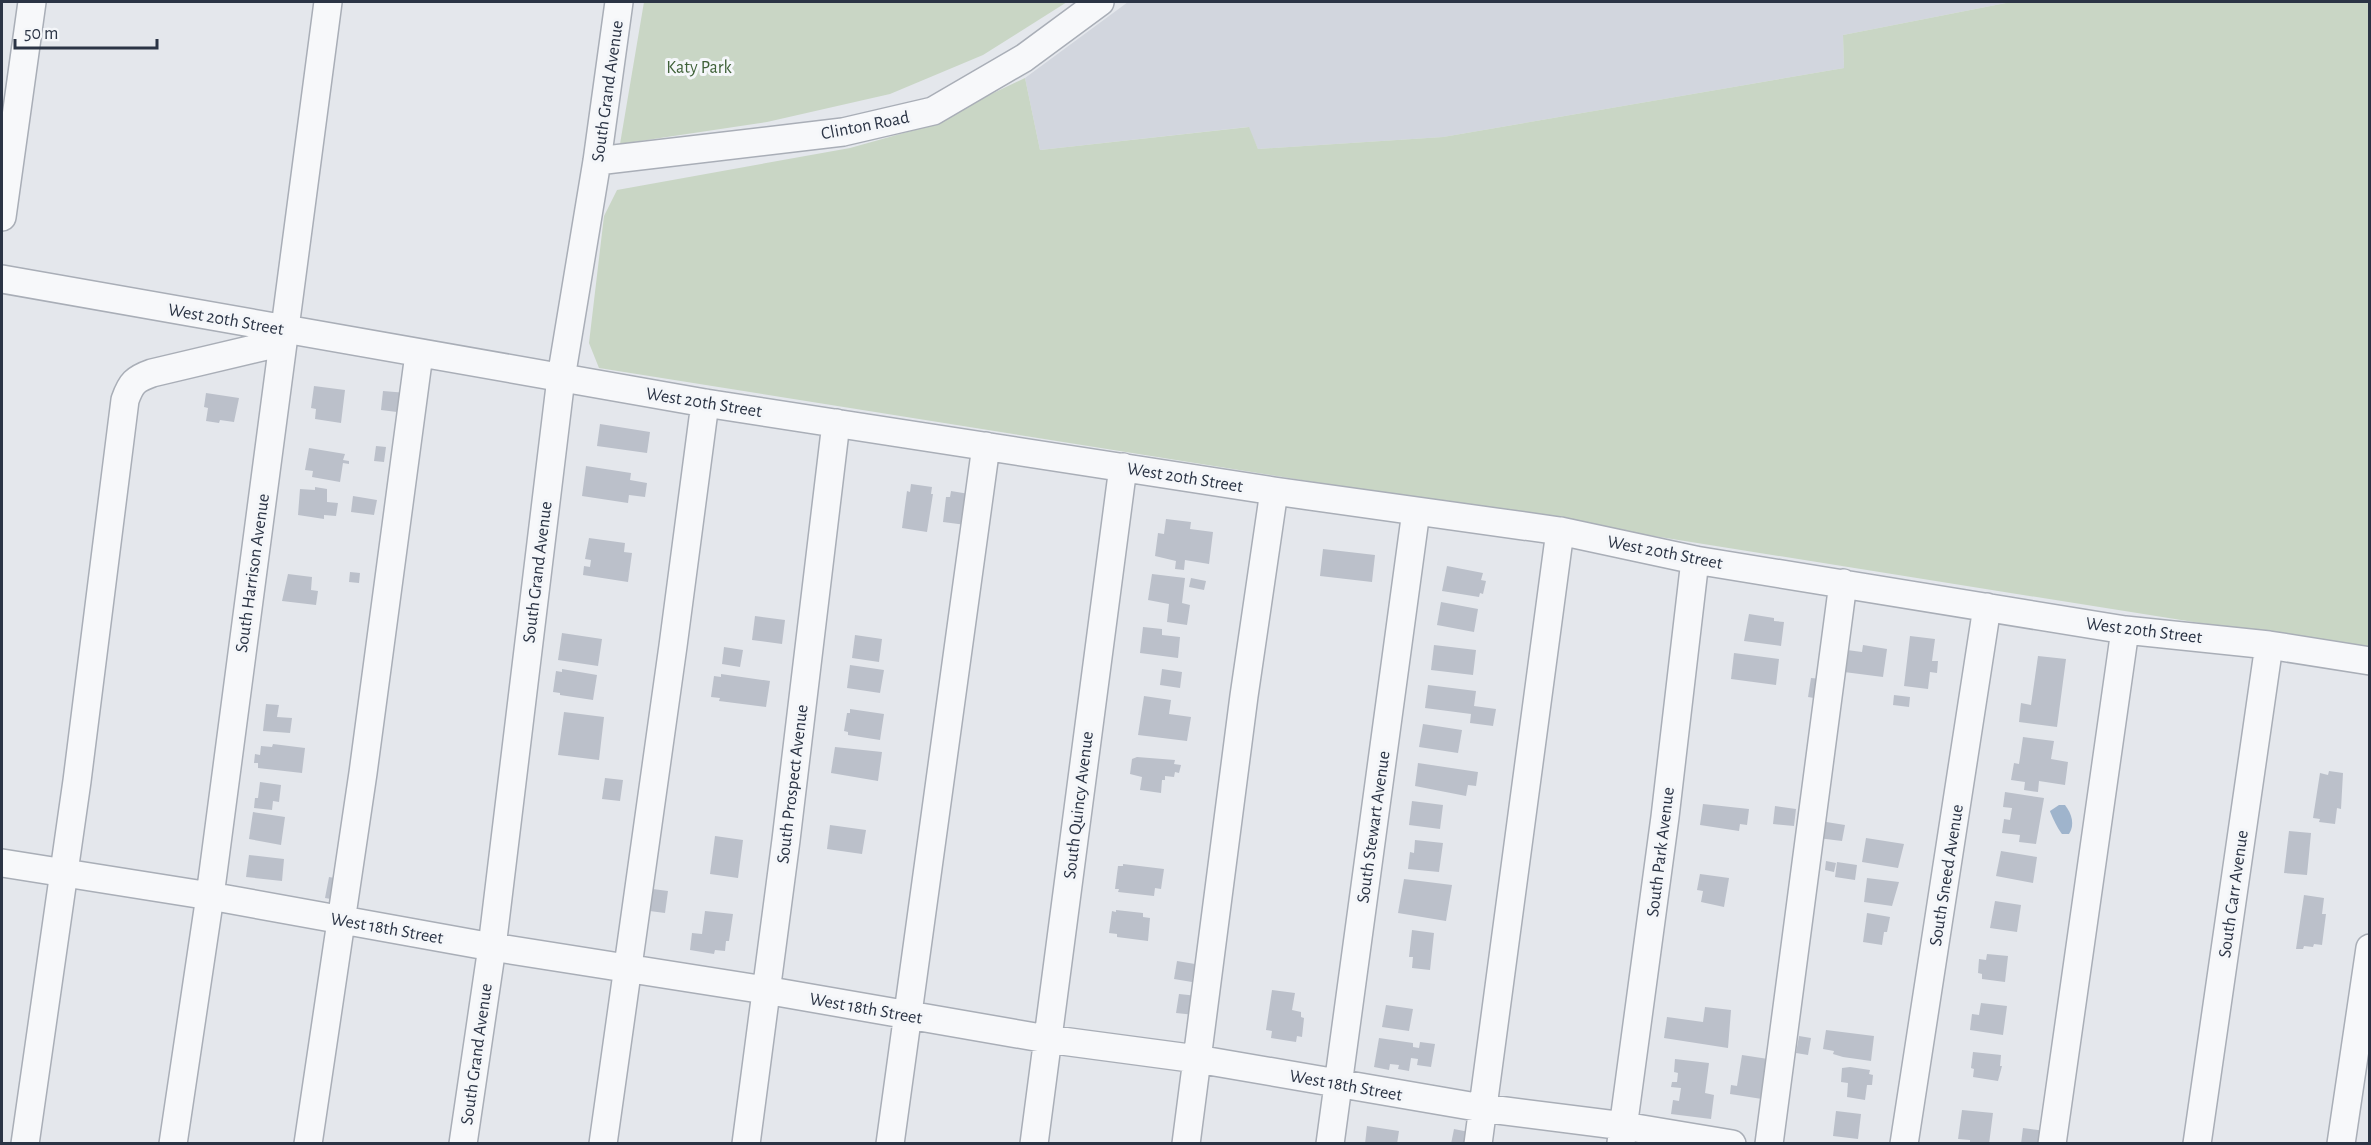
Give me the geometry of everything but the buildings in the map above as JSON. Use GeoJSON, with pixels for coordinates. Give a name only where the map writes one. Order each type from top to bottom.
{"type":"FeatureCollection","features":[{"type":"Feature","properties":{"kind":"street"},"geometry":{"type":"LineString","coordinates":[[2,217],[32,2]]}},
{"type":"Feature","properties":{"kind":"street","name":"South Harrison Avenue"},"geometry":{"type":"LineString","coordinates":[[173,1143],[210,896],[328,2]]}},
{"type":"Feature","properties":{"kind":"street","name":"South Grand Avenue"},"geometry":{"type":"LineString","coordinates":[[463,1143],[492,947],[561,378],[597,161],[619,2]]}},
{"type":"Feature","properties":{"kind":"street","name":"Clinton Road"},"geometry":{"type":"LineString","coordinates":[[597,161],[843,132],[933,111],[1024,58],[1100,2]]}},
{"type":"Feature","properties":{"kind":"street","name":"West 20th Street"},"geometry":{"type":"LineString","coordinates":[[2,279],[284,336],[419,354],[705,403],[1123,468],[1560,531],[1695,560],[2125,630],[2269,645],[2370,661]]}},
{"type":"Feature","properties":{"kind":"street"},"geometry":{"type":"LineString","coordinates":[[25,1143],[64,873],[125,400],[137,378],[284,336]]}},
{"type":"Feature","properties":{"kind":"street"},"geometry":{"type":"LineString","coordinates":[[309,1143],[363,773],[419,354]]}},
{"type":"Feature","properties":{"kind":"street"},"geometry":{"type":"LineString","coordinates":[[603,1143],[705,403]]}},
{"type":"Feature","properties":{"kind":"street","name":"South Prospect Avenue"},"geometry":{"type":"LineString","coordinates":[[746,1143],[786,840],[836,423]]}},
{"type":"Feature","properties":{"kind":"street"},"geometry":{"type":"LineString","coordinates":[[890,1143],[986,446]]}},
{"type":"Feature","properties":{"kind":"street","name":"South Quincy Avenue"},"geometry":{"type":"LineString","coordinates":[[1034,1143],[1123,468]]}},
{"type":"Feature","properties":{"kind":"street"},"geometry":{"type":"LineString","coordinates":[[1186,1143],[1244,696],[1274,491]]}},
{"type":"Feature","properties":{"kind":"street","name":"South Stewart Avenue"},"geometry":{"type":"LineString","coordinates":[[1330,1143],[1416,511]]}},
{"type":"Feature","properties":{"kind":"street"},"geometry":{"type":"LineString","coordinates":[[1478,1143],[1560,531]]}},
{"type":"Feature","properties":{"kind":"street","name":"South Park Avenue"},"geometry":{"type":"LineString","coordinates":[[1623,1135],[1665,818],[1695,560]]}},
{"type":"Feature","properties":{"kind":"street"},"geometry":{"type":"LineString","coordinates":[[1769,1143],[1843,583]]}},
{"type":"Feature","properties":{"kind":"street","name":"South Sneed Avenue"},"geometry":{"type":"LineString","coordinates":[[1904,1143],[1987,607]]}},
{"type":"Feature","properties":{"kind":"street"},"geometry":{"type":"LineString","coordinates":[[2052,1143],[2125,630]]}},
{"type":"Feature","properties":{"kind":"street","name":"South Carr Avenue"},"geometry":{"type":"LineString","coordinates":[[2197,1143],[2269,645]]}},
{"type":"Feature","properties":{"kind":"street","name":"West 18th Street"},"geometry":{"type":"LineString","coordinates":[[2,863],[210,896],[492,947],[765,990],[1047,1040],[1197,1059],[1482,1108],[1623,1135],[1732,1143]]}},
{"type":"Feature","properties":{"kind":"street"},"geometry":{"type":"LineString","coordinates":[[2341,1143],[2370,948]]}},
{"type":"Feature","properties":{"kind":"shaded area"},"geometry":{"type":"Polygon","coordinates":[[[1128,2],[2011,2],[1843,35],[1844,68],[1443,137],[1258,149],[1248,127],[1040,150],[1025,78],[1128,2]]]}},
{"type":"Feature","properties":{"kind":"green space","name":"Katy Park"},"geometry":{"type":"Polygon","coordinates":[[[644,2],[1067,2],[983,55],[890,94],[767,122],[620,144],[644,2]]]}},
{"type":"Feature","properties":{"kind":"green space"},"geometry":{"type":"Polygon","coordinates":[[[2011,2],[2369,2],[2369,650],[599,368],[589,343],[604,216],[617,190],[850,148],[918,129],[1025,78],[1040,150],[1249,127],[1258,149],[1443,137],[1844,68],[1843,35],[2011,2]]]}},
{"type":"Feature","properties":{"kind":"water"},"geometry":{"type":"Polygon","coordinates":[[[2059,805],[2065,805],[2071,816],[2072,827],[2069,834],[2062,834],[2050,811],[2059,805]]]}}]}
